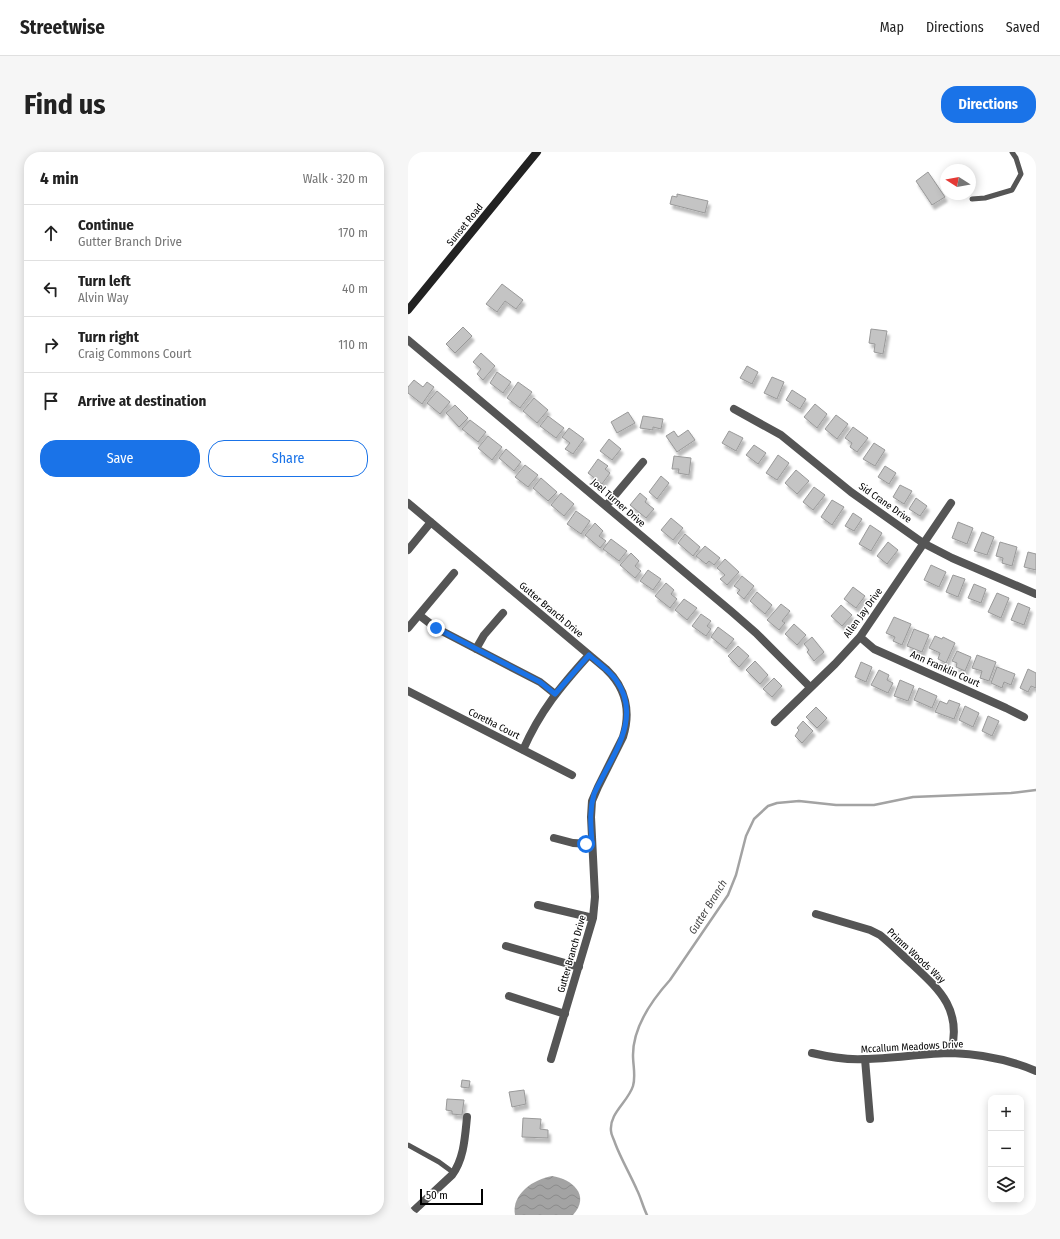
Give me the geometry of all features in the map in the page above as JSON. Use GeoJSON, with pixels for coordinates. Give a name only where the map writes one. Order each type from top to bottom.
{"type":"FeatureCollection","features":[{"type":"Feature","properties":{"kind":"main road","name":"Sunset Road"},"geometry":{"type":"LineString","coordinates":[[408,310],[537,152]]}},
{"type":"Feature","properties":{"kind":"street","name":"Joel Turner Drive"},"geometry":{"type":"LineString","coordinates":[[408,340],[750,628],[810,687]]}},
{"type":"Feature","properties":{"kind":"street","name":"Sid Crane Drive"},"geometry":{"type":"LineString","coordinates":[[734,409],[781,435],[851,492],[924,543],[952,558],[1036,594]]}},
{"type":"Feature","properties":{"kind":"street"},"geometry":{"type":"LineString","coordinates":[[606,506],[643,462]]}},
{"type":"Feature","properties":{"kind":"street","name":"Gutter Branch Drive"},"geometry":{"type":"LineString","coordinates":[[408,503],[606,670],[616,680],[625,701],[627,716],[625,729],[592,802],[590,817],[595,897],[594,918],[552,1059]]}},
{"type":"Feature","properties":{"kind":"street","name":"Allen Jay Drive"},"geometry":{"type":"LineString","coordinates":[[775,722],[835,664],[860,637],[951,503]]}},
{"type":"Feature","properties":{"kind":"street"},"geometry":{"type":"LineString","coordinates":[[408,550],[431,522]]}},
{"type":"Feature","properties":{"kind":"street"},"geometry":{"type":"LineString","coordinates":[[408,628],[454,573]]}},
{"type":"Feature","properties":{"kind":"street"},"geometry":{"type":"LineString","coordinates":[[476,649],[484,635],[503,613]]}},
{"type":"Feature","properties":{"kind":"street"},"geometry":{"type":"LineString","coordinates":[[419,615],[436,628],[540,682],[555,694]]}},
{"type":"Feature","properties":{"kind":"street","name":"Ann Franklin Court"},"geometry":{"type":"LineString","coordinates":[[860,637],[874,649],[1024,717]]}},
{"type":"Feature","properties":{"kind":"street"},"geometry":{"type":"LineString","coordinates":[[523,750],[537,721],[555,694],[589,655]]}},
{"type":"Feature","properties":{"kind":"street","name":"Coretha Court"},"geometry":{"type":"LineString","coordinates":[[408,691],[572,775]]}},
{"type":"Feature","properties":{"kind":"street"},"geometry":{"type":"LineString","coordinates":[[554,838],[573,843],[592,844]]}},
{"type":"Feature","properties":{"kind":"street"},"geometry":{"type":"LineString","coordinates":[[538,905],[594,918]]}},
{"type":"Feature","properties":{"kind":"street","name":"Primm Woods Way"},"geometry":{"type":"LineString","coordinates":[[816,914],[870,930],[880,935],[932,983],[946,1001],[952,1015],[954,1038],[951,1053]]}},
{"type":"Feature","properties":{"kind":"street"},"geometry":{"type":"LineString","coordinates":[[506,946],[579,967]]}},
{"type":"Feature","properties":{"kind":"street"},"geometry":{"type":"LineString","coordinates":[[510,996],[565,1014]]}},
{"type":"Feature","properties":{"kind":"street","name":"Mccallum Meadows Drive"},"geometry":{"type":"LineString","coordinates":[[812,1053],[841,1059],[865,1059],[951,1053],[988,1057],[1017,1064],[1036,1071]]}},
{"type":"Feature","properties":{"kind":"street"},"geometry":{"type":"LineString","coordinates":[[865,1059],[870,1119]]}},
{"type":"Feature","properties":{"kind":"street"},"geometry":{"type":"LineString","coordinates":[[409,1215],[454,1173],[461,1158],[467,1117]]}},
{"type":"Feature","properties":{"kind":"lane"},"geometry":{"type":"LineString","coordinates":[[976,199],[985,198],[1012,190],[1021,174],[1016,158],[1012,152]]}},
{"type":"Feature","properties":{"kind":"lane"},"geometry":{"type":"LineString","coordinates":[[408,1145],[439,1162],[454,1173]]}},
{"type":"Feature","properties":{"kind":"water"},"geometry":{"type":"Polygon","coordinates":[[[552,1176],[572,1184],[577,1189],[580,1195],[580,1201],[578,1208],[573,1215],[515,1215],[515,1207],[520,1194],[538,1180],[552,1176]]]}},
{"type":"Feature","properties":{"kind":"building"},"geometry":{"type":"Polygon","coordinates":[[[928,172],[940,190],[940,200],[932,205],[916,181],[928,172]]]}},
{"type":"Feature","properties":{"kind":"building"},"geometry":{"type":"Polygon","coordinates":[[[677,194],[708,201],[705,213],[670,204],[672,196],[677,197],[677,194]]]}},
{"type":"Feature","properties":{"kind":"building"},"geometry":{"type":"Polygon","coordinates":[[[502,284],[523,300],[516,309],[505,301],[497,312],[486,304],[502,284]]]}},
{"type":"Feature","properties":{"kind":"building"},"geometry":{"type":"Polygon","coordinates":[[[463,327],[472,336],[455,353],[446,344],[463,327]]]}},
{"type":"Feature","properties":{"kind":"building"},"geometry":{"type":"Polygon","coordinates":[[[871,329],[887,331],[883,354],[874,352],[875,344],[869,343],[871,329]]]}},
{"type":"Feature","properties":{"kind":"building"},"geometry":{"type":"Polygon","coordinates":[[[481,353],[495,366],[483,380],[477,374],[481,369],[473,362],[481,353]]]}},
{"type":"Feature","properties":{"kind":"building"},"geometry":{"type":"Polygon","coordinates":[[[747,366],[758,372],[752,384],[740,378],[747,366]]]}},
{"type":"Feature","properties":{"kind":"building"},"geometry":{"type":"Polygon","coordinates":[[[497,372],[511,382],[503,393],[490,383],[497,372]]]}},
{"type":"Feature","properties":{"kind":"building"},"geometry":{"type":"Polygon","coordinates":[[[772,377],[784,382],[777,399],[764,393],[772,377]]]}},
{"type":"Feature","properties":{"kind":"building"},"geometry":{"type":"Polygon","coordinates":[[[414,380],[423,387],[427,382],[434,387],[422,404],[408,393],[408,387],[414,380]]]}},
{"type":"Feature","properties":{"kind":"building"},"geometry":{"type":"Polygon","coordinates":[[[518,382],[532,392],[520,408],[507,398],[518,382]]]}},
{"type":"Feature","properties":{"kind":"building"},"geometry":{"type":"Polygon","coordinates":[[[792,390],[806,399],[800,409],[786,400],[792,390]]]}},
{"type":"Feature","properties":{"kind":"building"},"geometry":{"type":"Polygon","coordinates":[[[437,391],[450,402],[440,414],[427,403],[437,391]]]}},
{"type":"Feature","properties":{"kind":"building"},"geometry":{"type":"Polygon","coordinates":[[[534,398],[548,410],[537,423],[523,411],[534,398]]]}},
{"type":"Feature","properties":{"kind":"building"},"geometry":{"type":"Polygon","coordinates":[[[815,404],[827,414],[817,428],[804,417],[815,404]]]}},
{"type":"Feature","properties":{"kind":"building"},"geometry":{"type":"Polygon","coordinates":[[[455,405],[468,418],[459,427],[446,413],[455,405]]]}},
{"type":"Feature","properties":{"kind":"building"},"geometry":{"type":"Polygon","coordinates":[[[628,412],[635,423],[617,433],[611,422],[628,412]]]}},
{"type":"Feature","properties":{"kind":"building"},"geometry":{"type":"Polygon","coordinates":[[[836,415],[848,424],[837,439],[825,429],[836,415]]]}},
{"type":"Feature","properties":{"kind":"building"},"geometry":{"type":"Polygon","coordinates":[[[548,416],[564,428],[556,438],[540,426],[548,416]]]}},
{"type":"Feature","properties":{"kind":"building"},"geometry":{"type":"Polygon","coordinates":[[[643,416],[663,419],[661,429],[653,427],[653,430],[640,428],[643,416]]]}},
{"type":"Feature","properties":{"kind":"building"},"geometry":{"type":"Polygon","coordinates":[[[470,420],[486,432],[478,442],[462,429],[470,420]]]}},
{"type":"Feature","properties":{"kind":"building"},"geometry":{"type":"Polygon","coordinates":[[[853,427],[868,438],[857,452],[850,447],[852,443],[845,438],[853,427]]]}},
{"type":"Feature","properties":{"kind":"building"},"geometry":{"type":"Polygon","coordinates":[[[569,428],[584,439],[573,454],[565,449],[570,443],[562,437],[569,428]]]}},
{"type":"Feature","properties":{"kind":"building"},"geometry":{"type":"Polygon","coordinates":[[[688,430],[695,440],[677,452],[666,436],[674,431],[678,437],[688,430]]]}},
{"type":"Feature","properties":{"kind":"building"},"geometry":{"type":"Polygon","coordinates":[[[729,431],[743,438],[736,451],[722,443],[729,431]]]}},
{"type":"Feature","properties":{"kind":"building"},"geometry":{"type":"Polygon","coordinates":[[[488,436],[502,447],[492,460],[478,448],[488,436]]]}},
{"type":"Feature","properties":{"kind":"building"},"geometry":{"type":"Polygon","coordinates":[[[609,439],[621,449],[612,460],[600,451],[609,439]]]}},
{"type":"Feature","properties":{"kind":"building"},"geometry":{"type":"Polygon","coordinates":[[[874,443],[885,450],[875,466],[863,459],[874,443]]]}},
{"type":"Feature","properties":{"kind":"building"},"geometry":{"type":"Polygon","coordinates":[[[754,445],[766,453],[758,464],[746,455],[754,445]]]}},
{"type":"Feature","properties":{"kind":"building"},"geometry":{"type":"Polygon","coordinates":[[[506,449],[521,462],[514,471],[499,458],[506,449]]]}},
{"type":"Feature","properties":{"kind":"building"},"geometry":{"type":"Polygon","coordinates":[[[778,455],[789,463],[777,480],[766,473],[778,455]]]}},
{"type":"Feature","properties":{"kind":"building"},"geometry":{"type":"Polygon","coordinates":[[[674,456],[691,458],[689,475],[678,473],[679,469],[672,469],[674,456]]]}},
{"type":"Feature","properties":{"kind":"building"},"geometry":{"type":"Polygon","coordinates":[[[598,459],[608,466],[605,469],[610,473],[602,484],[588,473],[598,459]]]}},
{"type":"Feature","properties":{"kind":"building"},"geometry":{"type":"Polygon","coordinates":[[[525,465],[538,475],[528,487],[515,477],[525,465]]]}},
{"type":"Feature","properties":{"kind":"building"},"geometry":{"type":"Polygon","coordinates":[[[885,466],[896,473],[889,484],[878,477],[885,466]]]}},
{"type":"Feature","properties":{"kind":"building"},"geometry":{"type":"Polygon","coordinates":[[[796,470],[809,481],[797,494],[785,483],[796,470]]]}},
{"type":"Feature","properties":{"kind":"building"},"geometry":{"type":"Polygon","coordinates":[[[661,476],[669,483],[657,499],[649,492],[661,476]]]}},
{"type":"Feature","properties":{"kind":"building"},"geometry":{"type":"Polygon","coordinates":[[[541,478],[557,492],[548,501],[533,488],[541,478]]]}},
{"type":"Feature","properties":{"kind":"building"},"geometry":{"type":"Polygon","coordinates":[[[900,485],[912,491],[904,504],[893,497],[900,485]]]}},
{"type":"Feature","properties":{"kind":"building"},"geometry":{"type":"Polygon","coordinates":[[[814,487],[825,495],[813,510],[803,502],[814,487]]]}},
{"type":"Feature","properties":{"kind":"building"},"geometry":{"type":"Polygon","coordinates":[[[561,493],[574,504],[564,516],[551,505],[561,493]]]}},
{"type":"Feature","properties":{"kind":"building"},"geometry":{"type":"Polygon","coordinates":[[[640,493],[647,499],[645,502],[654,509],[646,518],[630,505],[640,493]]]}},
{"type":"Feature","properties":{"kind":"building"},"geometry":{"type":"Polygon","coordinates":[[[916,498],[927,506],[920,516],[909,509],[916,498]]]}},
{"type":"Feature","properties":{"kind":"building"},"geometry":{"type":"Polygon","coordinates":[[[832,500],[844,507],[832,525],[821,517],[832,500]]]}},
{"type":"Feature","properties":{"kind":"building"},"geometry":{"type":"Polygon","coordinates":[[[576,511],[590,521],[581,534],[567,524],[576,511]]]}},
{"type":"Feature","properties":{"kind":"building"},"geometry":{"type":"Polygon","coordinates":[[[853,513],[862,519],[854,531],[845,526],[853,513]]]}},
{"type":"Feature","properties":{"kind":"building"},"geometry":{"type":"Polygon","coordinates":[[[671,518],[683,528],[673,540],[661,530],[671,518]]]}},
{"type":"Feature","properties":{"kind":"building"},"geometry":{"type":"Polygon","coordinates":[[[958,522],[973,528],[967,544],[952,538],[958,522]]]}},
{"type":"Feature","properties":{"kind":"building"},"geometry":{"type":"Polygon","coordinates":[[[595,523],[603,531],[599,536],[606,541],[600,548],[585,535],[595,523]]]}},
{"type":"Feature","properties":{"kind":"building"},"geometry":{"type":"Polygon","coordinates":[[[870,525],[882,533],[871,551],[859,544],[870,525]]]}},
{"type":"Feature","properties":{"kind":"building"},"geometry":{"type":"Polygon","coordinates":[[[982,532],[994,537],[987,555],[974,551],[982,532]]]}},
{"type":"Feature","properties":{"kind":"building"},"geometry":{"type":"Polygon","coordinates":[[[685,534],[700,547],[693,556],[678,543],[685,534]]]}},
{"type":"Feature","properties":{"kind":"building"},"geometry":{"type":"Polygon","coordinates":[[[611,539],[627,551],[619,561],[603,549],[611,539]]]}},
{"type":"Feature","properties":{"kind":"building"},"geometry":{"type":"Polygon","coordinates":[[[888,542],[898,550],[887,564],[877,556],[888,542]]]}},
{"type":"Feature","properties":{"kind":"building"},"geometry":{"type":"Polygon","coordinates":[[[1000,542],[1017,547],[1012,566],[1002,563],[1003,558],[996,556],[1000,542]]]}},
{"type":"Feature","properties":{"kind":"building"},"geometry":{"type":"Polygon","coordinates":[[[705,546],[720,558],[714,565],[709,561],[706,564],[696,556],[705,546]]]}},
{"type":"Feature","properties":{"kind":"building"},"geometry":{"type":"Polygon","coordinates":[[[1028,552],[1036,554],[1036,570],[1024,567],[1028,552]]]}},
{"type":"Feature","properties":{"kind":"building"},"geometry":{"type":"Polygon","coordinates":[[[631,553],[639,561],[635,566],[641,571],[635,578],[620,565],[631,553]]]}},
{"type":"Feature","properties":{"kind":"building"},"geometry":{"type":"Polygon","coordinates":[[[725,559],[739,572],[727,585],[720,579],[725,575],[717,568],[725,559]]]}},
{"type":"Feature","properties":{"kind":"building"},"geometry":{"type":"Polygon","coordinates":[[[931,565],[946,572],[939,587],[924,580],[931,565]]]}},
{"type":"Feature","properties":{"kind":"building"},"geometry":{"type":"Polygon","coordinates":[[[648,570],[661,579],[653,590],[640,581],[648,570]]]}},
{"type":"Feature","properties":{"kind":"building"},"geometry":{"type":"Polygon","coordinates":[[[953,575],[965,579],[958,597],[946,592],[953,575]]]}},
{"type":"Feature","properties":{"kind":"building"},"geometry":{"type":"Polygon","coordinates":[[[742,576],[754,586],[744,599],[737,593],[740,590],[734,586],[742,576]]]}},
{"type":"Feature","properties":{"kind":"building"},"geometry":{"type":"Polygon","coordinates":[[[666,583],[674,590],[671,594],[677,599],[670,608],[655,596],[666,583]]]}},
{"type":"Feature","properties":{"kind":"building"},"geometry":{"type":"Polygon","coordinates":[[[974,584],[986,589],[981,603],[968,598],[974,584]]]}},
{"type":"Feature","properties":{"kind":"building"},"geometry":{"type":"Polygon","coordinates":[[[853,587],[865,596],[856,608],[844,599],[853,587]]]}},
{"type":"Feature","properties":{"kind":"building"},"geometry":{"type":"Polygon","coordinates":[[[757,592],[772,605],[765,614],[750,601],[757,592]]]}},
{"type":"Feature","properties":{"kind":"building"},"geometry":{"type":"Polygon","coordinates":[[[997,593],[1009,598],[1001,618],[988,612],[997,593]]]}},
{"type":"Feature","properties":{"kind":"building"},"geometry":{"type":"Polygon","coordinates":[[[684,599],[697,608],[687,620],[675,610],[684,599]]]}},
{"type":"Feature","properties":{"kind":"building"},"geometry":{"type":"Polygon","coordinates":[[[1018,603],[1030,608],[1024,625],[1011,620],[1018,603]]]}},
{"type":"Feature","properties":{"kind":"building"},"geometry":{"type":"Polygon","coordinates":[[[781,604],[790,611],[782,621],[785,623],[779,630],[767,620],[781,604]]]}},
{"type":"Feature","properties":{"kind":"building"},"geometry":{"type":"Polygon","coordinates":[[[841,605],[852,615],[842,626],[831,616],[841,605]]]}},
{"type":"Feature","properties":{"kind":"building"},"geometry":{"type":"Polygon","coordinates":[[[701,614],[711,621],[707,626],[711,629],[706,636],[692,626],[701,614]]]}},
{"type":"Feature","properties":{"kind":"building"},"geometry":{"type":"Polygon","coordinates":[[[894,617],[911,624],[902,645],[893,641],[895,637],[886,633],[894,617]]]}},
{"type":"Feature","properties":{"kind":"building"},"geometry":{"type":"Polygon","coordinates":[[[794,624],[806,635],[797,645],[785,634],[794,624]]]}},
{"type":"Feature","properties":{"kind":"building"},"geometry":{"type":"Polygon","coordinates":[[[718,627],[734,639],[726,649],[711,637],[718,627]]]}},
{"type":"Feature","properties":{"kind":"building"},"geometry":{"type":"Polygon","coordinates":[[[914,629],[929,635],[922,652],[907,646],[914,629]]]}},
{"type":"Feature","properties":{"kind":"building"},"geometry":{"type":"Polygon","coordinates":[[[935,636],[942,639],[943,637],[955,643],[946,663],[938,659],[940,653],[929,648],[935,636]]]}},
{"type":"Feature","properties":{"kind":"building"},"geometry":{"type":"Polygon","coordinates":[[[812,637],[824,652],[814,661],[807,652],[809,650],[804,644],[812,637]]]}},
{"type":"Feature","properties":{"kind":"building"},"geometry":{"type":"Polygon","coordinates":[[[738,646],[749,656],[739,667],[728,656],[738,646]]]}},
{"type":"Feature","properties":{"kind":"building"},"geometry":{"type":"Polygon","coordinates":[[[957,651],[971,657],[965,671],[956,667],[957,663],[952,661],[957,651]]]}},
{"type":"Feature","properties":{"kind":"building"},"geometry":{"type":"Polygon","coordinates":[[[977,655],[996,662],[989,681],[980,678],[982,671],[972,668],[977,655]]]}},
{"type":"Feature","properties":{"kind":"building"},"geometry":{"type":"Polygon","coordinates":[[[755,661],[768,675],[760,684],[746,670],[755,661]]]}},
{"type":"Feature","properties":{"kind":"building"},"geometry":{"type":"Polygon","coordinates":[[[861,662],[872,667],[866,682],[855,677],[861,662]]]}},
{"type":"Feature","properties":{"kind":"building"},"geometry":{"type":"Polygon","coordinates":[[[997,667],[1015,674],[1011,685],[1004,682],[1002,688],[991,683],[997,667]]]}},
{"type":"Feature","properties":{"kind":"building"},"geometry":{"type":"Polygon","coordinates":[[[1028,669],[1036,673],[1036,688],[1031,686],[1028,692],[1020,688],[1028,669]]]}},
{"type":"Feature","properties":{"kind":"building"},"geometry":{"type":"Polygon","coordinates":[[[879,670],[889,675],[887,680],[893,683],[888,693],[871,685],[879,670]]]}},
{"type":"Feature","properties":{"kind":"building"},"geometry":{"type":"Polygon","coordinates":[[[774,678],[782,686],[772,697],[763,689],[774,678]]]}},
{"type":"Feature","properties":{"kind":"building"},"geometry":{"type":"Polygon","coordinates":[[[900,680],[914,686],[908,701],[894,696],[900,680]]]}},
{"type":"Feature","properties":{"kind":"building"},"geometry":{"type":"Polygon","coordinates":[[[919,688],[937,696],[932,708],[914,700],[919,688]]]}},
{"type":"Feature","properties":{"kind":"building"},"geometry":{"type":"Polygon","coordinates":[[[949,700],[960,704],[954,719],[935,712],[940,701],[947,704],[949,700]]]}},
{"type":"Feature","properties":{"kind":"building"},"geometry":{"type":"Polygon","coordinates":[[[965,706],[979,713],[973,727],[959,720],[965,706]]]}},
{"type":"Feature","properties":{"kind":"building"},"geometry":{"type":"Polygon","coordinates":[[[816,707],[827,718],[817,728],[806,717],[816,707]]]}},
{"type":"Feature","properties":{"kind":"building"},"geometry":{"type":"Polygon","coordinates":[[[988,716],[999,721],[992,736],[982,731],[988,716]]]}},
{"type":"Feature","properties":{"kind":"building"},"geometry":{"type":"Polygon","coordinates":[[[803,721],[813,731],[802,743],[795,736],[799,730],[797,728],[803,721]]]}},
{"type":"Feature","properties":{"kind":"building"},"geometry":{"type":"Polygon","coordinates":[[[462,1080],[470,1081],[469,1088],[461,1087],[462,1080]]]}},
{"type":"Feature","properties":{"kind":"building"},"geometry":{"type":"Polygon","coordinates":[[[524,1090],[526,1104],[512,1107],[509,1092],[524,1090]]]}},
{"type":"Feature","properties":{"kind":"building"},"geometry":{"type":"Polygon","coordinates":[[[447,1099],[464,1100],[462,1115],[452,1114],[452,1111],[446,1110],[447,1099]]]}},
{"type":"Feature","properties":{"kind":"building"},"geometry":{"type":"Polygon","coordinates":[[[523,1118],[541,1119],[540,1129],[548,1130],[548,1138],[522,1137],[523,1118]]]}},
{"type":"Feature","properties":{"kind":"waterway","name":"Gutter Branch"},"geometry":{"type":"LineString","coordinates":[[647,1215],[612,1136],[611,1125],[616,1113],[631,1092],[633,1086],[634,1045],[640,1025],[650,1005],[670,980],[728,895],[736,875],[746,836],[754,819],[768,806],[777,803],[799,801],[836,805],[874,805],[913,797],[1011,793],[1036,790]]}},
{"type":"Feature","properties":{"kind":"route"},"geometry":{"type":"LineString","coordinates":[[436,628],[540,682],[555,694],[589,655],[616,680],[623,694],[627,708],[625,729],[594,794],[590,817],[592,844],[586,844]]}}]}
